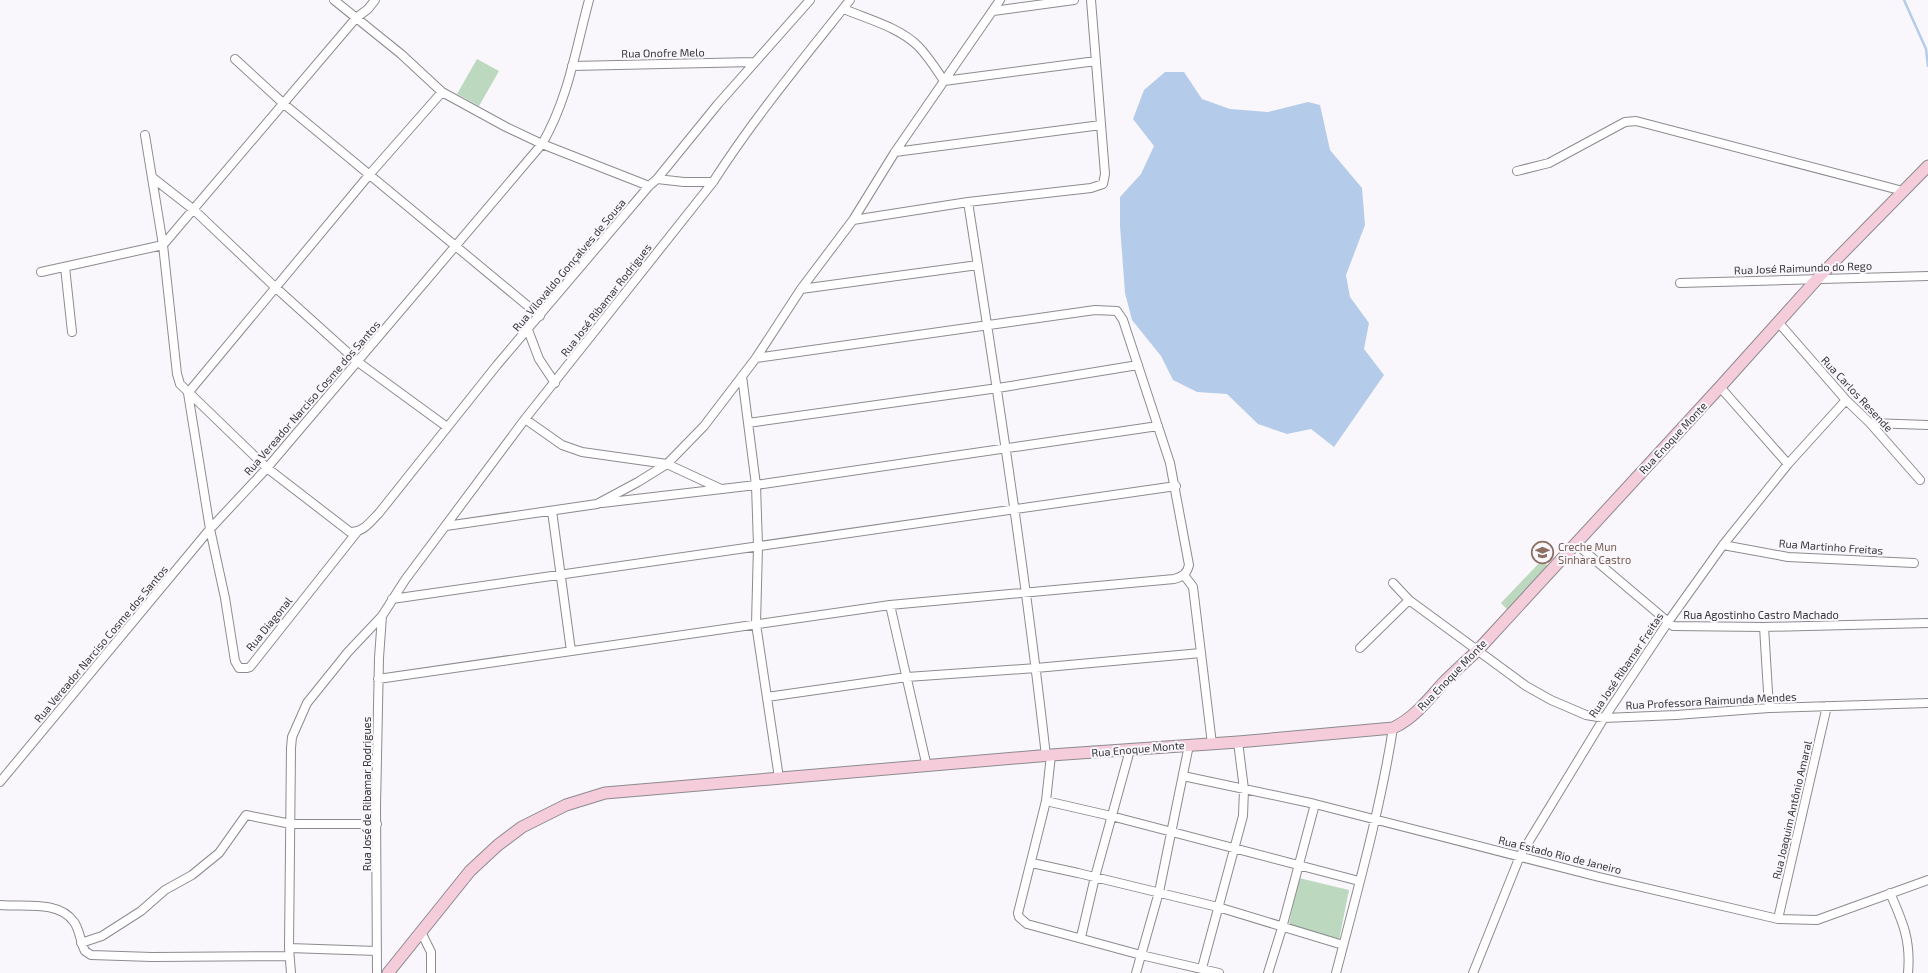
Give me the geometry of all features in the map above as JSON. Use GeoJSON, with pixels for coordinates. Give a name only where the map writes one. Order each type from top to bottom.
{"type":"FeatureCollection","features":[{"type":"Feature","properties":{"kind":"main road","name":"Rua Enoque Monte"},"geometry":{"type":"LineString","coordinates":[[388,973],[484,857],[522,827],[566,805],[605,793],[626,790],[927,767],[1049,755],[1130,750],[1188,744],[1238,742],[1393,728],[1402,724],[1422,707],[1477,651],[1720,387],[1818,278],[1928,166]]}},
{"type":"Feature","properties":{"kind":"street"},"geometry":{"type":"LineString","coordinates":[[334,0],[401,54],[442,92],[506,127],[542,144],[649,186]]}},
{"type":"Feature","properties":{"kind":"street"},"geometry":{"type":"LineString","coordinates":[[41,272],[163,245],[356,18],[368,8],[374,0]]}},
{"type":"Feature","properties":{"kind":"street","name":"Rua Vereador Narciso Cosme dos Santos"},"geometry":{"type":"LineString","coordinates":[[0,782],[210,529],[268,468],[542,144],[557,115],[572,66],[589,0]]}},
{"type":"Feature","properties":{"kind":"street","name":"Rua Vilovaldo Gonçalves de Sousa"},"geometry":{"type":"LineString","coordinates":[[357,532],[362,530],[379,512],[413,472],[497,365],[649,186],[657,179],[754,62],[810,0]]}},
{"type":"Feature","properties":{"kind":"street","name":"Rua José Ribamar Rodrigues"},"geometry":{"type":"LineString","coordinates":[[382,616],[392,599],[526,419],[713,182],[731,153],[850,0]]}},
{"type":"Feature","properties":{"kind":"street"},"geometry":{"type":"LineString","coordinates":[[597,504],[638,482],[666,464],[704,426],[756,358],[801,289],[853,220],[895,152],[1000,0]]}},
{"type":"Feature","properties":{"kind":"street"},"geometry":{"type":"LineString","coordinates":[[993,11],[1074,0]]}},
{"type":"Feature","properties":{"kind":"street"},"geometry":{"type":"LineString","coordinates":[[853,220],[968,202],[1099,186],[1103,184],[1106,174],[1091,0]]}},
{"type":"Feature","properties":{"kind":"street"},"geometry":{"type":"LineString","coordinates":[[844,8],[910,39],[925,54],[944,81]]}},
{"type":"Feature","properties":{"kind":"street"},"geometry":{"type":"LineString","coordinates":[[235,59],[284,104],[540,316]]}},
{"type":"Feature","properties":{"kind":"street"},"geometry":{"type":"LineString","coordinates":[[944,81],[1096,61]]}},
{"type":"Feature","properties":{"kind":"street","name":"Rua Onofre Melo"},"geometry":{"type":"LineString","coordinates":[[572,66],[754,62]]}},
{"type":"Feature","properties":{"kind":"street"},"geometry":{"type":"LineString","coordinates":[[210,529],[188,393],[369,175],[442,92]]}},
{"type":"Feature","properties":{"kind":"street"},"geometry":{"type":"LineString","coordinates":[[1517,171],[1549,163],[1625,122],[1636,121],[1903,191]]}},
{"type":"Feature","properties":{"kind":"street"},"geometry":{"type":"LineString","coordinates":[[895,152],[1102,125]]}},
{"type":"Feature","properties":{"kind":"street"},"geometry":{"type":"LineString","coordinates":[[145,135],[163,245],[177,374],[180,384],[268,468],[343,527],[350,532],[357,532]]}},
{"type":"Feature","properties":{"kind":"street"},"geometry":{"type":"LineString","coordinates":[[153,178],[194,210],[275,287],[358,362],[447,428]]}},
{"type":"Feature","properties":{"kind":"street"},"geometry":{"type":"LineString","coordinates":[[657,179],[684,182],[713,182]]}},
{"type":"Feature","properties":{"kind":"street"},"geometry":{"type":"LineString","coordinates":[[968,202],[998,388],[1049,755],[1046,801],[1032,863],[1018,913],[1019,917],[1027,924],[1081,937],[1141,955],[1220,973]]}},
{"type":"Feature","properties":{"kind":"street"},"geometry":{"type":"LineString","coordinates":[[801,289],[978,265]]}},
{"type":"Feature","properties":{"kind":"street"},"geometry":{"type":"LineString","coordinates":[[65,267],[72,332]]}},
{"type":"Feature","properties":{"kind":"street","name":"Rua José Raimundo do Rego"},"geometry":{"type":"LineString","coordinates":[[1680,283],[1928,276]]}},
{"type":"Feature","properties":{"kind":"street"},"geometry":{"type":"LineString","coordinates":[[378,679],[890,605],[1174,579],[1184,575],[1189,565],[1176,486],[1166,447],[1123,320],[1117,311],[1095,310],[756,358]]}},
{"type":"Feature","properties":{"kind":"street","name":"Rua Carlos Resende"},"geometry":{"type":"LineString","coordinates":[[1778,322],[1846,400],[1870,423],[1920,480]]}},
{"type":"Feature","properties":{"kind":"street"},"geometry":{"type":"LineString","coordinates":[[528,330],[540,359],[554,383]]}},
{"type":"Feature","properties":{"kind":"street"},"geometry":{"type":"LineString","coordinates":[[748,423],[998,388],[1138,364]]}},
{"type":"Feature","properties":{"kind":"street"},"geometry":{"type":"LineString","coordinates":[[742,376],[756,485],[758,546],[756,624],[779,778]]}},
{"type":"Feature","properties":{"kind":"street"},"geometry":{"type":"LineString","coordinates":[[1720,387],[1788,464]]}},
{"type":"Feature","properties":{"kind":"street","name":"Rua José Ribamar Freitas"},"geometry":{"type":"LineString","coordinates":[[1473,973],[1520,856],[1604,718],[1668,622],[1723,545],[1788,464],[1846,400]]}},
{"type":"Feature","properties":{"kind":"street"},"geometry":{"type":"LineString","coordinates":[[526,419],[562,445],[582,452],[666,464],[722,489]]}},
{"type":"Feature","properties":{"kind":"street"},"geometry":{"type":"LineString","coordinates":[[1870,423],[1928,426]]}},
{"type":"Feature","properties":{"kind":"street"},"geometry":{"type":"LineString","coordinates":[[446,526],[597,504],[756,485],[1158,426]]}},
{"type":"Feature","properties":{"kind":"street"},"geometry":{"type":"LineString","coordinates":[[392,599],[1176,486]]}},
{"type":"Feature","properties":{"kind":"street"},"geometry":{"type":"LineString","coordinates":[[552,511],[571,651]]}},
{"type":"Feature","properties":{"kind":"street","name":"Rua Diagonal"},"geometry":{"type":"LineString","coordinates":[[210,529],[225,598],[235,661],[239,668],[247,668],[357,532]]}},
{"type":"Feature","properties":{"kind":"street","name":"Rua Agostinho Castro Machado"},"geometry":{"type":"LineString","coordinates":[[1576,544],[1668,622],[1678,626],[1764,628],[1928,623]]}},
{"type":"Feature","properties":{"kind":"street","name":"Rua Martinho Freitas"},"geometry":{"type":"LineString","coordinates":[[1723,545],[1788,557],[1914,564]]}},
{"type":"Feature","properties":{"kind":"street"},"geometry":{"type":"LineString","coordinates":[[1184,575],[1193,586],[1212,744]]}},
{"type":"Feature","properties":{"kind":"street","name":"Rua Professora Raimunda Mendes"},"geometry":{"type":"LineString","coordinates":[[1393,583],[1409,600],[1526,686],[1551,700],[1586,715],[1604,718],[1676,715],[1769,708],[1928,703]]}},
{"type":"Feature","properties":{"kind":"street"},"geometry":{"type":"LineString","coordinates":[[1360,648],[1409,600]]}},
{"type":"Feature","properties":{"kind":"street"},"geometry":{"type":"LineString","coordinates":[[890,605],[927,767]]}},
{"type":"Feature","properties":{"kind":"street"},"geometry":{"type":"LineString","coordinates":[[292,973],[289,952],[292,737],[297,722],[307,703],[348,652],[382,616]]}},
{"type":"Feature","properties":{"kind":"street","name":"Rua José de Ribamar Rodrigues"},"geometry":{"type":"LineString","coordinates":[[377,973],[378,679],[382,616]]}},
{"type":"Feature","properties":{"kind":"street"},"geometry":{"type":"LineString","coordinates":[[1764,628],[1769,708]]}},
{"type":"Feature","properties":{"kind":"street"},"geometry":{"type":"LineString","coordinates":[[767,697],[907,676],[1036,668],[1201,653]]}},
{"type":"Feature","properties":{"kind":"street","name":"Rua Joaquim Antônio Amaral"},"geometry":{"type":"LineString","coordinates":[[1778,919],[1827,706]]}},
{"type":"Feature","properties":{"kind":"street"},"geometry":{"type":"LineString","coordinates":[[1336,973],[1376,821],[1386,774],[1393,728]]}},
{"type":"Feature","properties":{"kind":"street"},"geometry":{"type":"LineString","coordinates":[[1202,968],[1243,816],[1244,789],[1238,742]]}},
{"type":"Feature","properties":{"kind":"street"},"geometry":{"type":"LineString","coordinates":[[1136,973],[1159,892],[1170,831],[1184,776],[1188,744]]}},
{"type":"Feature","properties":{"kind":"street"},"geometry":{"type":"LineString","coordinates":[[1081,937],[1094,877],[1130,750]]}},
{"type":"Feature","properties":{"kind":"street","name":"Rua Estado Rio de Janeiro"},"geometry":{"type":"LineString","coordinates":[[1184,776],[1314,804],[1599,877],[1778,919],[1817,920],[1928,880]]}},
{"type":"Feature","properties":{"kind":"street"},"geometry":{"type":"LineString","coordinates":[[1046,801],[1170,831],[1359,881]]}},
{"type":"Feature","properties":{"kind":"street"},"geometry":{"type":"LineString","coordinates":[[1268,973],[1282,928],[1314,804]]}},
{"type":"Feature","properties":{"kind":"street"},"geometry":{"type":"LineString","coordinates":[[81,943],[102,936],[141,911],[165,890],[192,875],[219,853],[246,815],[291,824],[377,824]]}},
{"type":"Feature","properties":{"kind":"street"},"geometry":{"type":"LineString","coordinates":[[1032,863],[1218,907],[1282,928],[1343,945]]}},
{"type":"Feature","properties":{"kind":"street"},"geometry":{"type":"LineString","coordinates":[[1890,893],[1904,924],[1910,953],[1908,973]]}},
{"type":"Feature","properties":{"kind":"street"},"geometry":{"type":"LineString","coordinates":[[0,905],[55,908],[67,914],[75,923],[85,951],[99,956],[377,951]]}},
{"type":"Feature","properties":{"kind":"street"},"geometry":{"type":"LineString","coordinates":[[421,932],[431,952],[431,973]]}},
{"type":"Feature","properties":{"kind":"green space"},"geometry":{"type":"Polygon","coordinates":[[[477,59],[499,71],[479,106],[457,94],[477,59]]]}},
{"type":"Feature","properties":{"kind":"green space"},"geometry":{"type":"Polygon","coordinates":[[[1542,560],[1548,566],[1508,610],[1501,603],[1542,560]]]}},
{"type":"Feature","properties":{"kind":"green space"},"geometry":{"type":"Polygon","coordinates":[[[1299,878],[1349,890],[1339,940],[1288,928],[1299,878]]]}},
{"type":"Feature","properties":{"kind":"water"},"geometry":{"type":"Polygon","coordinates":[[[1165,72],[1184,72],[1202,99],[1230,109],[1268,112],[1308,102],[1320,105],[1330,150],[1362,188],[1365,225],[1346,275],[1350,297],[1369,323],[1364,349],[1384,375],[1334,447],[1311,429],[1287,434],[1258,424],[1227,394],[1197,392],[1173,380],[1161,356],[1132,320],[1125,293],[1120,226],[1120,197],[1141,174],[1154,146],[1133,119],[1144,90],[1165,72]]]}},
{"type":"Feature","properties":{"kind":"waterway"},"geometry":{"type":"LineString","coordinates":[[1904,0],[1926,49],[1928,66]]}},
{"type":"Feature","properties":{"kind":"place","name":"Creche Mun Sinhara Castro"},"geometry":{"type":"Point","coordinates":[1542,553]}}]}
